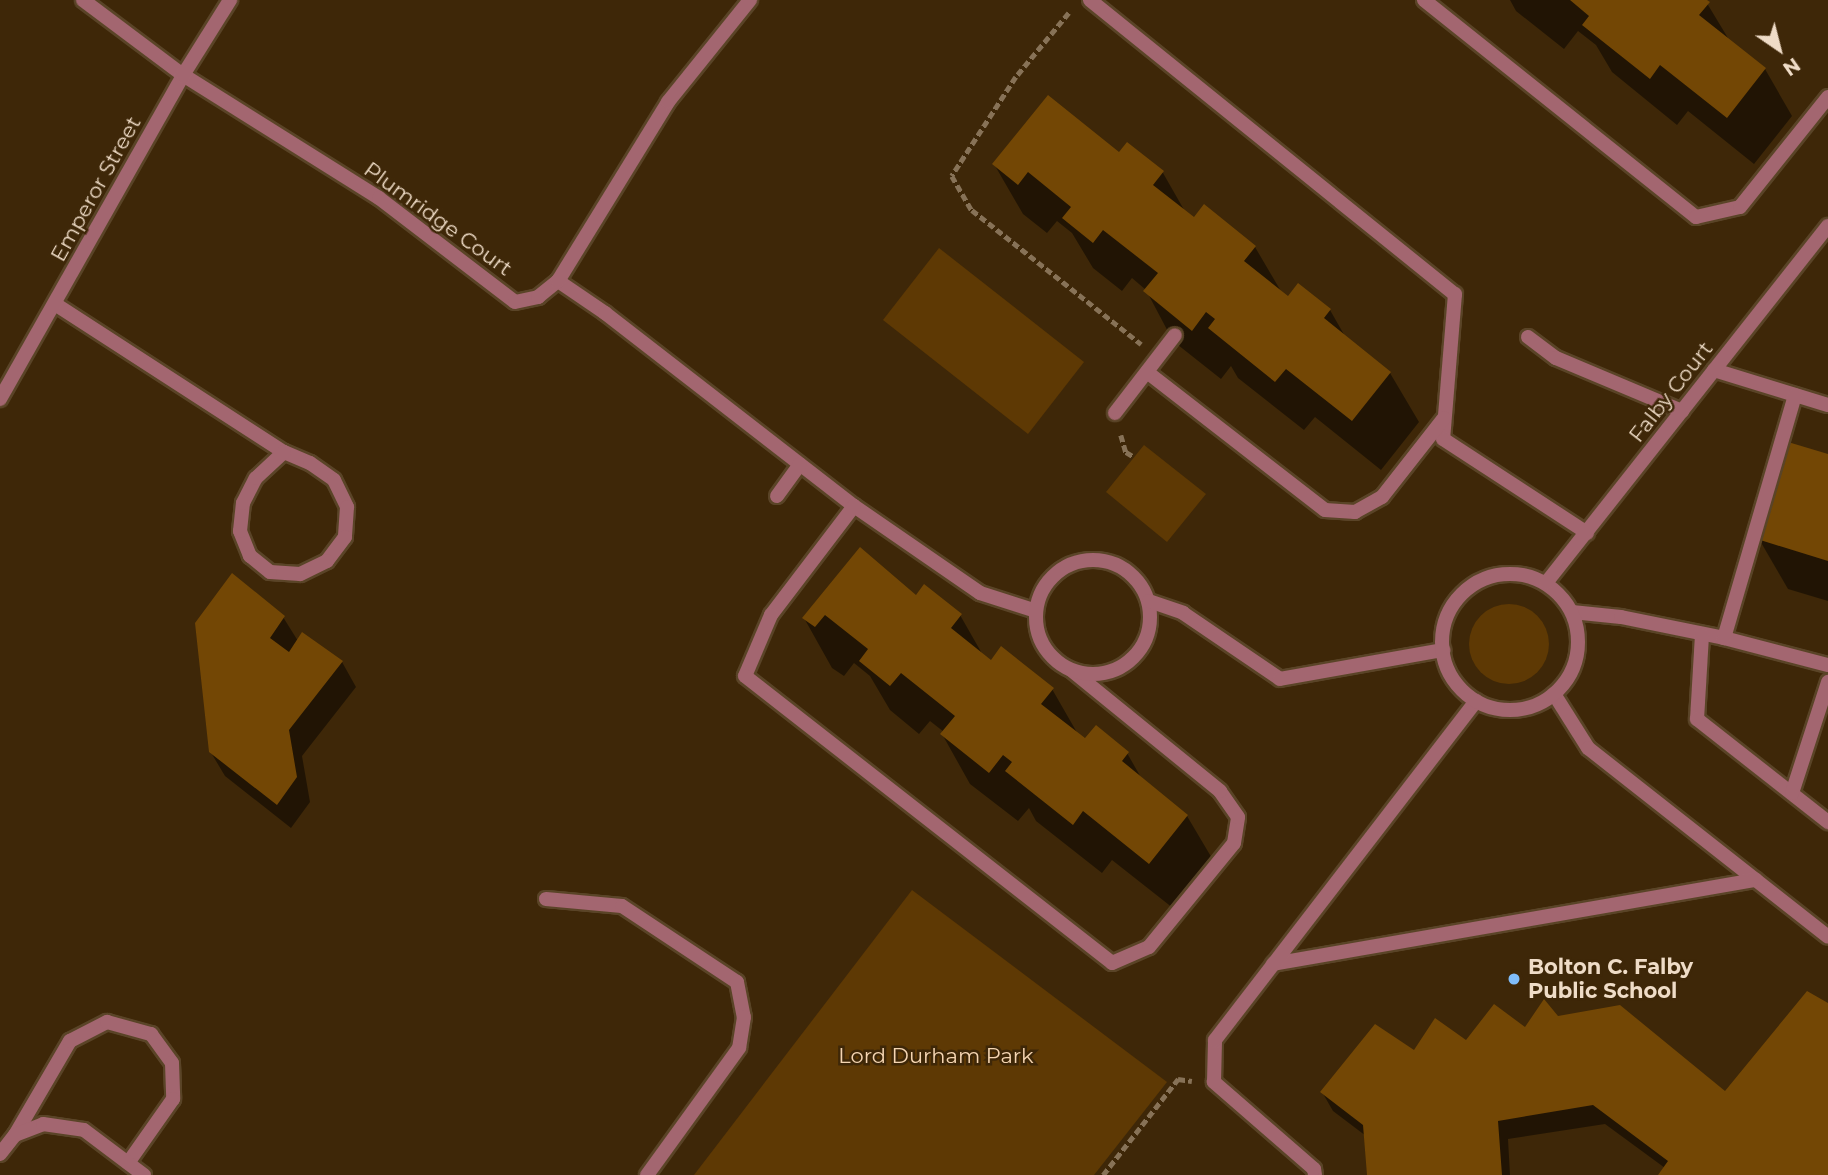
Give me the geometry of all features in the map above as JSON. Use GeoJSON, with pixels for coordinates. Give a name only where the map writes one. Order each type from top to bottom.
{"type":"FeatureCollection","features":[{"type":"Feature","properties":{"kind":"street","name":"Plumridge Court"},"geometry":{"type":"LineString","coordinates":[[83,0],[183,75],[379,198],[515,302],[538,297],[558,281],[668,103],[750,0]]}},
{"type":"Feature","properties":{"kind":"street","name":"Emperor Street"},"geometry":{"type":"LineString","coordinates":[[0,399],[183,75],[230,0]]}},
{"type":"Feature","properties":{"kind":"street"},"geometry":{"type":"LineString","coordinates":[[1090,0],[1455,294],[1443,439],[1587,533]]}},
{"type":"Feature","properties":{"kind":"street"},"geometry":{"type":"LineString","coordinates":[[1424,0],[1696,218],[1740,207],[1828,97]]}},
{"type":"Feature","properties":{"kind":"street","name":"Falby Court"},"geometry":{"type":"LineString","coordinates":[[1546,583],[1828,226]]}},
{"type":"Feature","properties":{"kind":"street"},"geometry":{"type":"LineString","coordinates":[[558,281],[605,313],[854,506],[980,593],[1036,611]]}},
{"type":"Feature","properties":{"kind":"street"},"geometry":{"type":"LineString","coordinates":[[55,304],[284,452],[310,463],[334,480],[347,507],[345,537],[327,561],[300,574],[270,572],[250,556],[240,531],[243,503],[256,478],[284,452]]}},
{"type":"Feature","properties":{"kind":"street"},"geometry":{"type":"LineString","coordinates":[[1115,413],[1175,335]]}},
{"type":"Feature","properties":{"kind":"street"},"geometry":{"type":"LineString","coordinates":[[1528,337],[1556,358],[1682,411]]}},
{"type":"Feature","properties":{"kind":"street"},"geometry":{"type":"LineString","coordinates":[[1714,370],[1828,405]]}},
{"type":"Feature","properties":{"kind":"street"},"geometry":{"type":"LineString","coordinates":[[1147,372],[1325,510],[1354,512],[1381,497],[1445,416]]}},
{"type":"Feature","properties":{"kind":"street"},"geometry":{"type":"LineString","coordinates":[[1724,638],[1795,395]]}},
{"type":"Feature","properties":{"kind":"street"},"geometry":{"type":"LineString","coordinates":[[777,496],[800,464]]}},
{"type":"Feature","properties":{"kind":"street"},"geometry":{"type":"LineString","coordinates":[[854,506],[772,615],[745,676],[1112,963],[1149,947],[1234,843],[1238,817],[1220,791],[1071,670],[1055,660],[1044,646],[1037,629],[1036,611],[1041,592],[1053,576],[1069,564],[1088,559],[1108,561],[1126,569],[1140,583],[1149,601],[1151,621],[1147,639],[1138,654],[1123,666],[1107,673],[1088,674],[1071,670]]}},
{"type":"Feature","properties":{"kind":"street"},"geometry":{"type":"LineString","coordinates":[[1519,574],[1546,583],[1559,594],[1572,612],[1578,634],[1577,656],[1569,677],[1554,694],[1536,705],[1516,710],[1496,709],[1476,701],[1449,674],[1443,650],[1446,618],[1458,598],[1475,583],[1496,575],[1519,574]]}},
{"type":"Feature","properties":{"kind":"street"},"geometry":{"type":"LineString","coordinates":[[1149,601],[1183,613],[1280,679],[1443,650]]}},
{"type":"Feature","properties":{"kind":"street"},"geometry":{"type":"LineString","coordinates":[[1572,612],[1621,617],[1724,638],[1828,664]]}},
{"type":"Feature","properties":{"kind":"street"},"geometry":{"type":"LineString","coordinates":[[1702,635],[1697,719],[1828,822]]}},
{"type":"Feature","properties":{"kind":"street"},"geometry":{"type":"LineString","coordinates":[[1792,793],[1828,682]]}},
{"type":"Feature","properties":{"kind":"street"},"geometry":{"type":"LineString","coordinates":[[1554,694],[1588,748],[1828,937]]}},
{"type":"Feature","properties":{"kind":"street"},"geometry":{"type":"LineString","coordinates":[[1315,1175],[1314,1168],[1214,1082],[1215,1041],[1476,701]]}},
{"type":"Feature","properties":{"kind":"street"},"geometry":{"type":"LineString","coordinates":[[1273,964],[1756,880]]}},
{"type":"Feature","properties":{"kind":"street"},"geometry":{"type":"LineString","coordinates":[[546,899],[622,906],[737,982],[744,1017],[739,1048],[647,1175]]}},
{"type":"Feature","properties":{"kind":"street"},"geometry":{"type":"LineString","coordinates":[[0,1154],[15,1135],[70,1041],[107,1021],[151,1034],[172,1063],[173,1100],[128,1163]]}},
{"type":"Feature","properties":{"kind":"street"},"geometry":{"type":"LineString","coordinates":[[15,1135],[43,1124],[84,1130],[144,1175]]}},
{"type":"Feature","properties":{"kind":"path"},"geometry":{"type":"LineString","coordinates":[[1072,10],[1016,77],[951,176],[972,210],[1159,356]]}},
{"type":"Feature","properties":{"kind":"path"},"geometry":{"type":"LineString","coordinates":[[1103,1175],[1178,1079],[1214,1082]]}},
{"type":"Feature","properties":{"kind":"green space"},"geometry":{"type":"Polygon","coordinates":[[[939,248],[1084,362],[1028,434],[883,320],[939,248]]]}},
{"type":"Feature","properties":{"kind":"green space"},"geometry":{"type":"Polygon","coordinates":[[[1144,445],[1206,494],[1167,542],[1106,492],[1144,445]]]}},
{"type":"Feature","properties":{"kind":"green space"},"geometry":{"type":"Polygon","coordinates":[[[1509,604],[1524,607],[1537,616],[1546,629],[1549,644],[1546,659],[1537,672],[1524,681],[1509,684],[1494,681],[1481,672],[1472,659],[1469,644],[1472,629],[1481,616],[1494,607],[1509,604]]]}},
{"type":"Feature","properties":{"kind":"green space","name":"Lord Durham Park"},"geometry":{"type":"Polygon","coordinates":[[[912,890],[1167,1082],[1094,1175],[694,1175],[912,890]]]}},
{"type":"Feature","properties":{"kind":"building"},"geometry":{"type":"Polygon","coordinates":[[[1570,0],[1707,0],[1710,2],[1699,15],[1766,68],[1727,118],[1660,65],[1650,79],[1582,25],[1589,16],[1570,0]]]}},
{"type":"Feature","properties":{"kind":"building"},"geometry":{"type":"Polygon","coordinates":[[[1048,95],[1119,152],[1127,142],[1164,171],[1153,185],[1194,217],[1204,204],[1256,246],[1244,261],[1288,296],[1298,283],[1331,309],[1324,318],[1391,372],[1352,421],[1286,369],[1275,382],[1208,328],[1215,319],[1206,312],[1192,331],[1143,291],[1158,273],[1103,230],[1093,243],[1062,218],[1071,207],[1028,172],[1018,185],[992,164],[1048,95]]]}},
{"type":"Feature","properties":{"kind":"building"},"geometry":{"type":"Polygon","coordinates":[[[1788,442],[1828,454],[1828,561],[1757,539],[1788,442]]]}},
{"type":"Feature","properties":{"kind":"building"},"geometry":{"type":"Polygon","coordinates":[[[860,547],[916,595],[924,584],[962,614],[951,628],[991,660],[1001,646],[1054,688],[1041,704],[1085,738],[1096,725],[1129,752],[1122,761],[1188,815],[1149,864],[1083,811],[1073,825],[1005,771],[1012,762],[1003,755],[989,773],[940,734],[955,716],[901,673],[890,686],[859,661],[868,649],[825,615],[815,627],[802,618],[860,547]]]}},
{"type":"Feature","properties":{"kind":"building"},"geometry":{"type":"Polygon","coordinates":[[[232,573],[285,616],[270,638],[289,652],[302,632],[343,661],[289,730],[297,777],[277,805],[209,752],[195,623],[232,573]]]}},
{"type":"Feature","properties":{"kind":"building"},"geometry":{"type":"Polygon","coordinates":[[[1807,991],[1828,1003],[1828,1175],[1658,1175],[1668,1161],[1593,1105],[1498,1121],[1502,1175],[1367,1175],[1363,1125],[1320,1092],[1375,1024],[1414,1050],[1435,1018],[1466,1040],[1494,1004],[1525,1027],[1544,999],[1558,1016],[1620,1005],[1725,1091],[1807,991]]]}},
{"type":"Feature","properties":{"kind":"place","name":"Bolton C. Falby Public School"},"geometry":{"type":"Point","coordinates":[1514,979]}}]}
